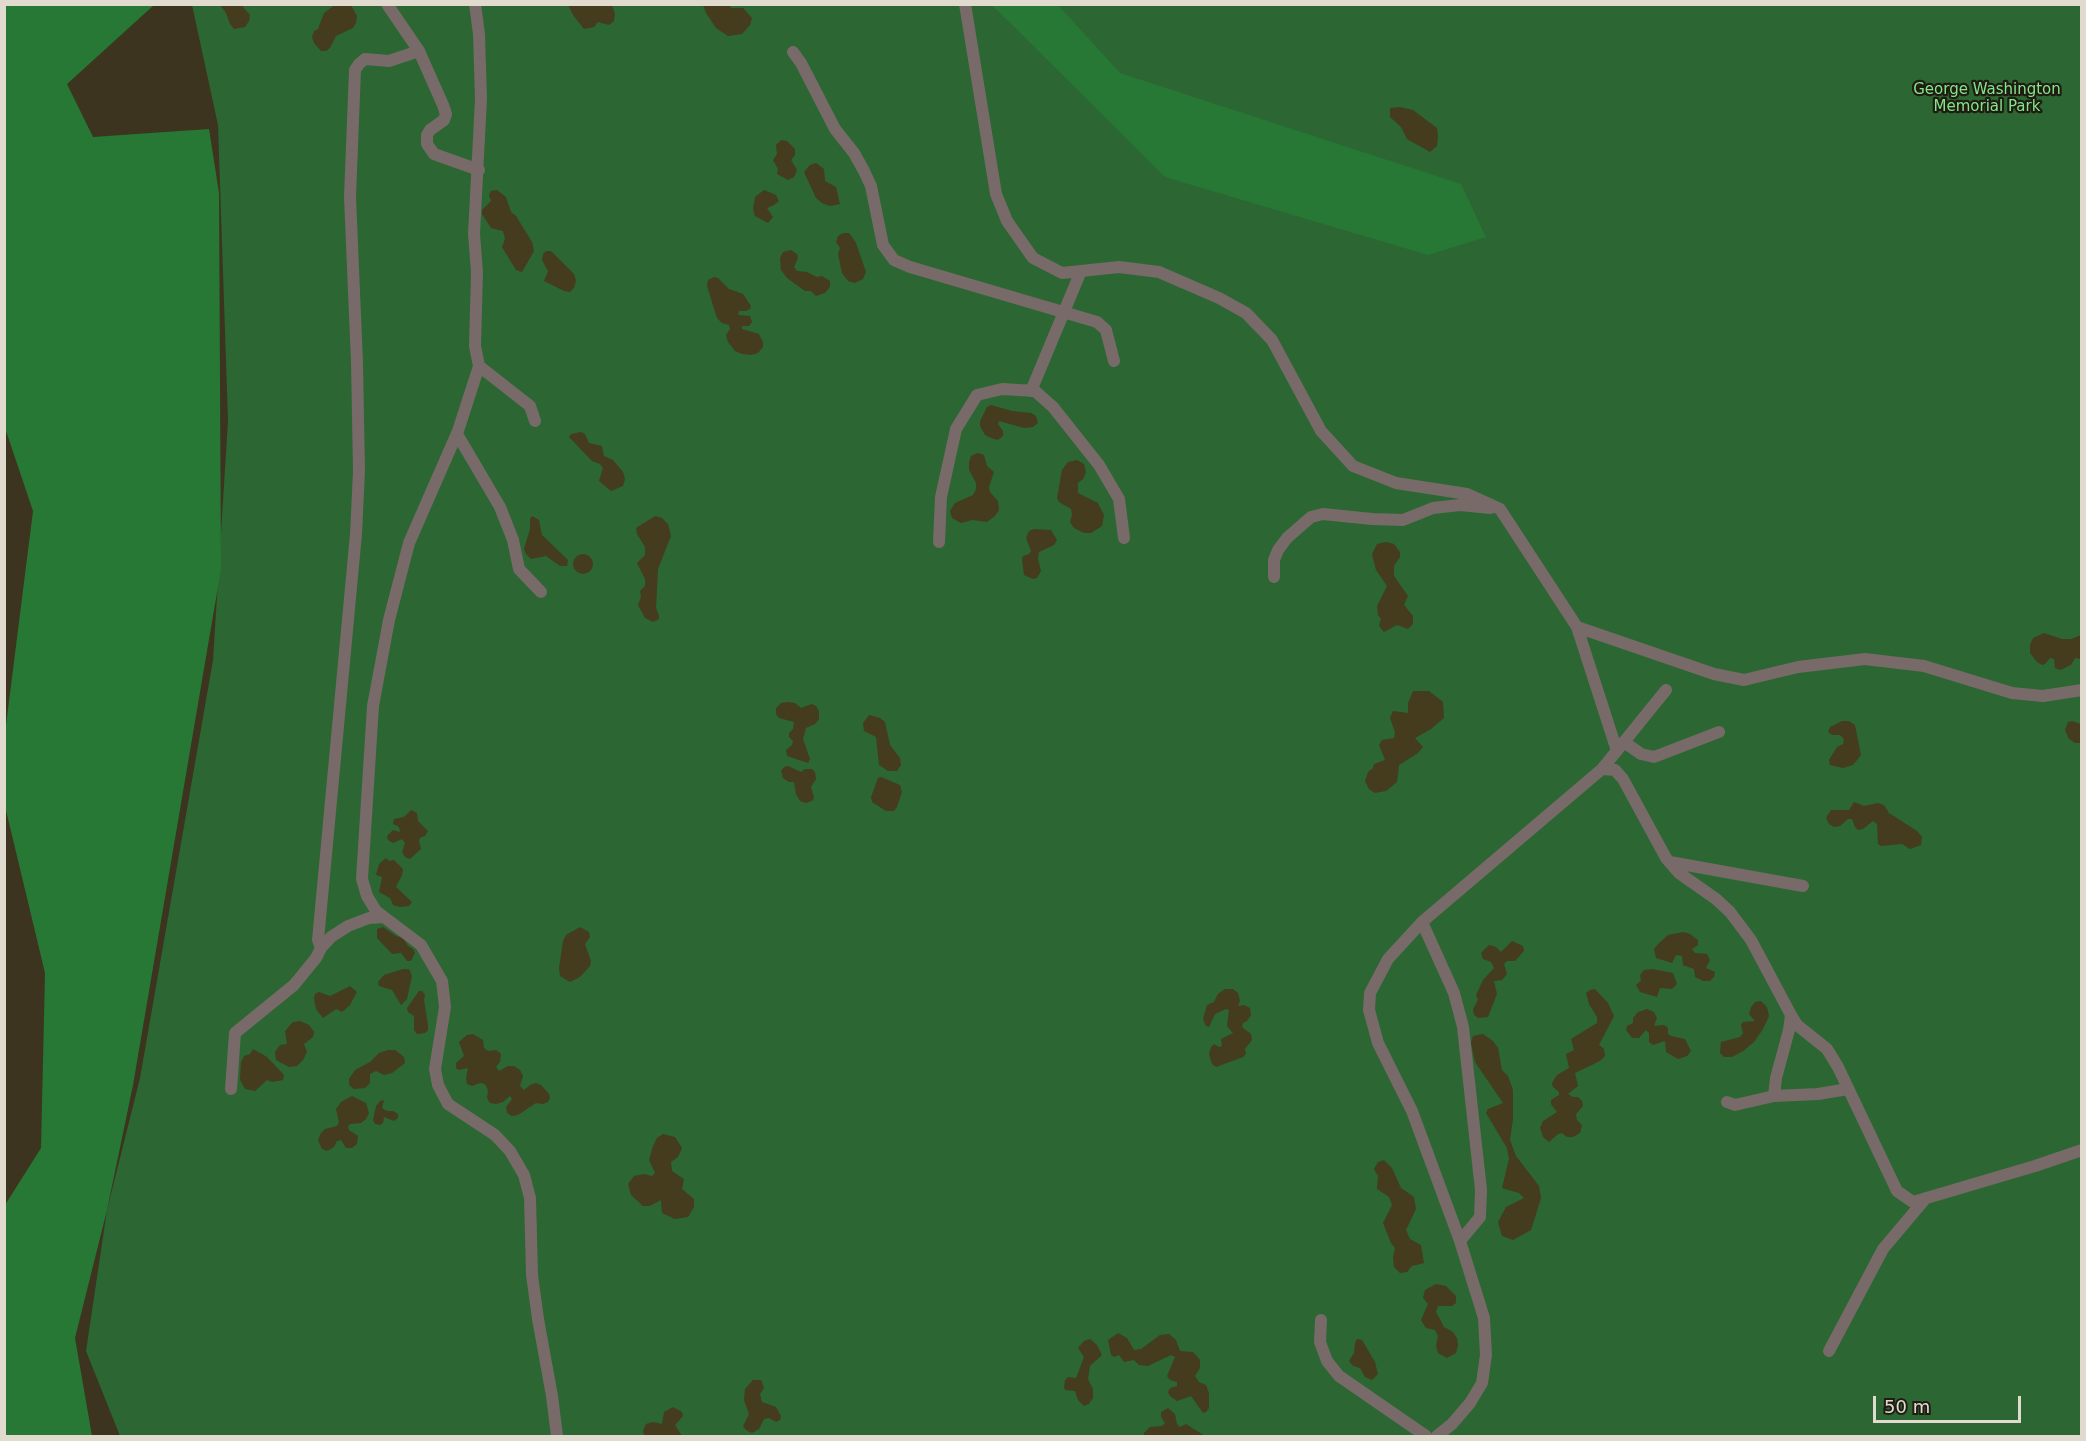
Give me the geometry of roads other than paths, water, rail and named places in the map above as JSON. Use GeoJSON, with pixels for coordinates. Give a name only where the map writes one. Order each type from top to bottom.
{"type":"FeatureCollection","features":[{"type":"Feature","properties":{"kind":"lane"},"geometry":{"type":"LineString","coordinates":[[387,4],[419,51],[446,114],[444,120],[430,129],[427,144],[434,154],[479,170]]}},
{"type":"Feature","properties":{"kind":"lane"},"geometry":{"type":"LineString","coordinates":[[475,4],[479,34],[481,99],[474,234],[477,272],[476,346],[479,366],[457,434],[409,543],[389,620],[373,706],[362,879],[367,896],[376,911],[421,945],[442,981],[445,1007],[435,1069],[438,1085],[448,1104],[495,1135],[510,1151],[524,1175],[530,1198],[535,1297],[557,1437]]}},
{"type":"Feature","properties":{"kind":"lane"},"geometry":{"type":"LineString","coordinates":[[965,4],[996,194],[1007,221],[1033,258],[1062,273],[1119,267],[1159,272],[1219,298],[1246,313],[1272,340],[1321,431],[1353,466],[1396,483],[1467,494],[1500,509],[1577,627],[1621,747]]}},
{"type":"Feature","properties":{"kind":"lane"},"geometry":{"type":"LineString","coordinates":[[321,948],[318,940],[357,524],[357,362],[350,197],[355,70],[358,64],[365,59],[389,61],[419,51]]}},
{"type":"Feature","properties":{"kind":"lane"},"geometry":{"type":"LineString","coordinates":[[793,52],[835,129],[854,153],[864,171],[871,186],[883,245],[894,260],[910,267],[1097,322],[1106,330],[1114,361]]}},
{"type":"Feature","properties":{"kind":"lane"},"geometry":{"type":"LineString","coordinates":[[1031,391],[1082,271]]}},
{"type":"Feature","properties":{"kind":"lane"},"geometry":{"type":"LineString","coordinates":[[479,366],[530,406],[536,421]]}},
{"type":"Feature","properties":{"kind":"lane"},"geometry":{"type":"LineString","coordinates":[[939,542],[941,497],[956,429],[977,394],[1002,389],[1035,391],[1053,407],[1099,465],[1119,499],[1124,538]]}},
{"type":"Feature","properties":{"kind":"lane"},"geometry":{"type":"LineString","coordinates":[[457,434],[500,507],[513,540],[519,569],[542,592]]}},
{"type":"Feature","properties":{"kind":"lane"},"geometry":{"type":"LineString","coordinates":[[1274,577],[1274,560],[1278,550],[1287,538],[1311,517],[1323,514],[1403,520],[1433,508],[1460,505],[1500,509]]}},
{"type":"Feature","properties":{"kind":"lane"},"geometry":{"type":"LineString","coordinates":[[1577,627],[1714,674],[1744,680],[1797,667],[1865,659],[1924,666],[2012,693],[2043,696],[2082,690]]}},
{"type":"Feature","properties":{"kind":"lane"},"geometry":{"type":"LineString","coordinates":[[1437,1437],[1470,1403],[1482,1383],[1485,1365],[1484,1318],[1460,1241],[1412,1111],[1378,1043],[1369,1010],[1370,993],[1388,959],[1422,922],[1602,769],[1666,690]]}},
{"type":"Feature","properties":{"kind":"lane"},"geometry":{"type":"LineString","coordinates":[[1621,747],[1654,757],[1719,732]]}},
{"type":"Feature","properties":{"kind":"lane"},"geometry":{"type":"LineString","coordinates":[[1602,769],[1615,770],[1623,779],[1670,862],[1679,873],[1716,899],[1730,912],[1751,940],[1797,1025],[1827,1049],[1897,1191],[1913,1202],[2082,1150]]}},
{"type":"Feature","properties":{"kind":"lane"},"geometry":{"type":"LineString","coordinates":[[1670,862],[1803,886]]}},
{"type":"Feature","properties":{"kind":"lane"},"geometry":{"type":"LineString","coordinates":[[231,1089],[235,1033],[294,985],[331,937],[348,926],[369,918],[384,917]]}},
{"type":"Feature","properties":{"kind":"lane"},"geometry":{"type":"LineString","coordinates":[[1422,922],[1455,993],[1463,1027],[1481,1190],[1480,1217],[1460,1241]]}},
{"type":"Feature","properties":{"kind":"lane"},"geometry":{"type":"LineString","coordinates":[[1774,1096],[1791,1016]]}},
{"type":"Feature","properties":{"kind":"lane"},"geometry":{"type":"LineString","coordinates":[[1726,1102],[1735,1105],[1774,1096],[1818,1094],[1848,1089]]}},
{"type":"Feature","properties":{"kind":"lane"},"geometry":{"type":"LineString","coordinates":[[1829,1351],[1883,1249],[1926,1197]]}},
{"type":"Feature","properties":{"kind":"lane"},"geometry":{"type":"LineString","coordinates":[[1321,1320],[1320,1342],[1327,1361],[1339,1376],[1426,1437]]}},
{"type":"Feature","properties":{"kind":"park label","name":"George Washington Memorial Park"},"geometry":{"type":"Point","coordinates":[1987,98]}}]}
